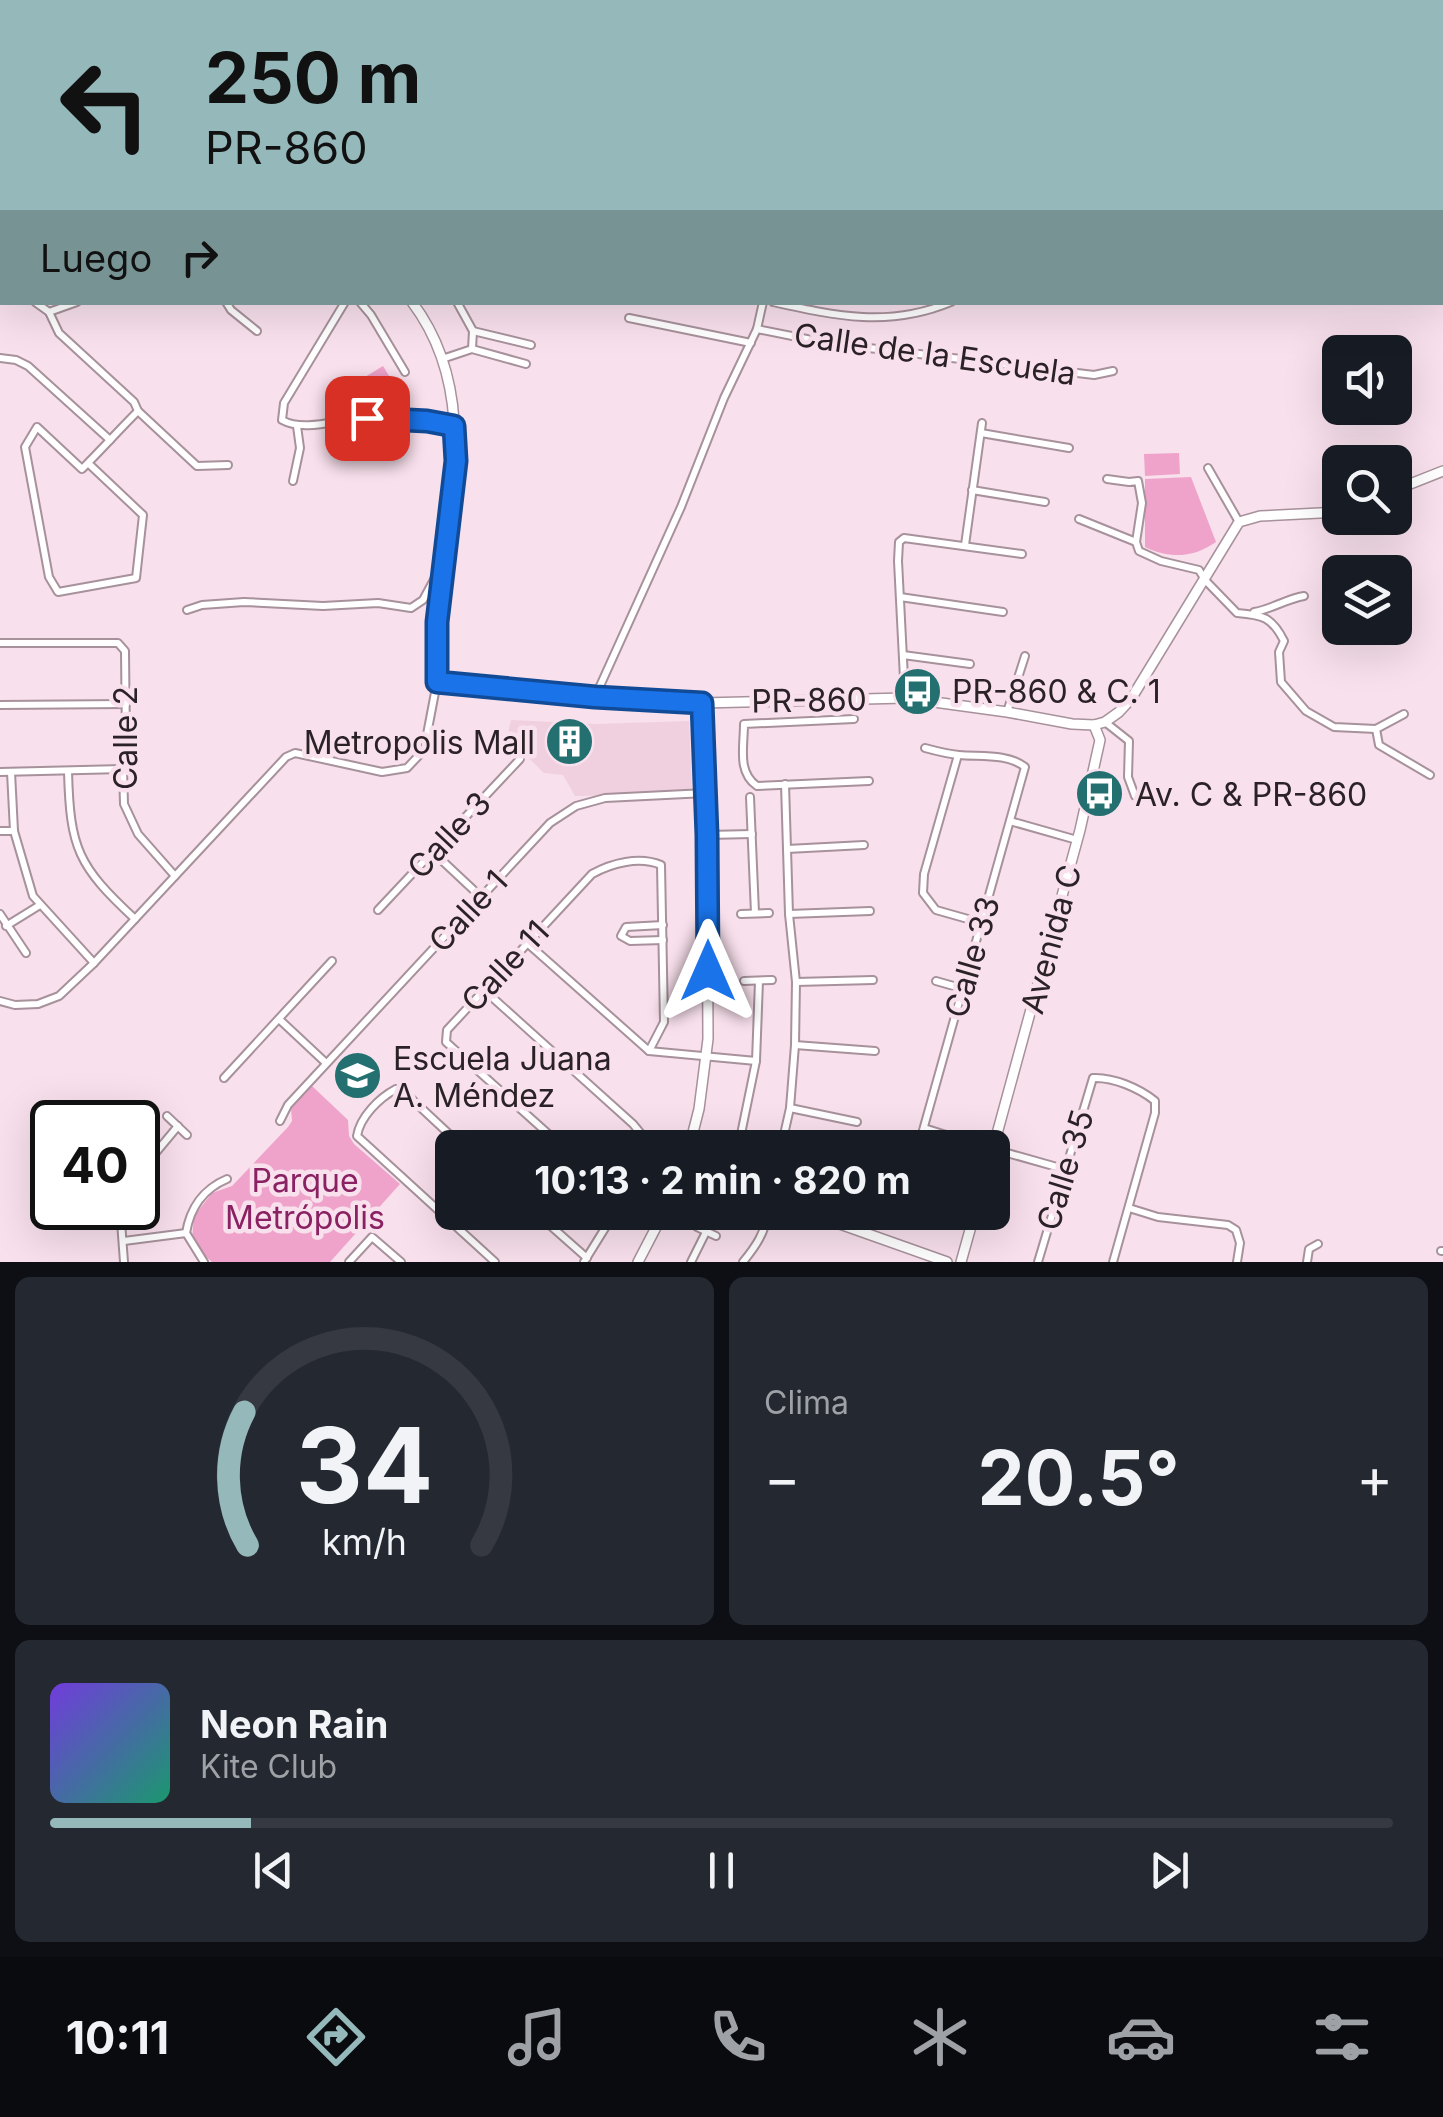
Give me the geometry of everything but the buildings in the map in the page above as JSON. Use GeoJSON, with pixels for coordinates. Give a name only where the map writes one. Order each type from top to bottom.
{"type":"FeatureCollection","features":[{"type":"Feature","properties":{"kind":"street"},"geometry":{"type":"LineString","coordinates":[[39,305],[49,312],[59,332],[197,466],[228,465]]}},
{"type":"Feature","properties":{"kind":"street"},"geometry":{"type":"LineString","coordinates":[[49,312],[69,305]]}},
{"type":"Feature","properties":{"kind":"street"},"geometry":{"type":"LineString","coordinates":[[228,305],[257,330]]}},
{"type":"Feature","properties":{"kind":"street"},"geometry":{"type":"LineString","coordinates":[[343,305],[284,403],[282,420],[297,426],[367,418],[454,426]]}},
{"type":"Feature","properties":{"kind":"street"},"geometry":{"type":"LineString","coordinates":[[363,305],[406,372]]}},
{"type":"Feature","properties":{"kind":"street"},"geometry":{"type":"LineString","coordinates":[[0,1001],[38,1004],[59,996],[286,756],[295,753],[382,772],[407,768],[424,750],[437,682],[437,622],[456,461],[451,395],[442,359],[414,305]]}},
{"type":"Feature","properties":{"kind":"street"},"geometry":{"type":"LineString","coordinates":[[459,305],[473,331],[472,349]]}},
{"type":"Feature","properties":{"kind":"street"},"geometry":{"type":"LineString","coordinates":[[595,697],[757,329],[763,305]]}},
{"type":"Feature","properties":{"kind":"street"},"geometry":{"type":"LineString","coordinates":[[788,305],[855,318],[896,317],[940,305]]}},
{"type":"Feature","properties":{"kind":"street"},"geometry":{"type":"LineString","coordinates":[[629,318],[750,342]]}},
{"type":"Feature","properties":{"kind":"street","name":"Calle de la Escuela"},"geometry":{"type":"LineString","coordinates":[[757,329],[827,343],[1094,375],[1114,370]]}},
{"type":"Feature","properties":{"kind":"street"},"geometry":{"type":"LineString","coordinates":[[473,331],[531,345]]}},
{"type":"Feature","properties":{"kind":"street"},"geometry":{"type":"LineString","coordinates":[[442,359],[472,349],[526,364]]}},
{"type":"Feature","properties":{"kind":"street"},"geometry":{"type":"LineString","coordinates":[[0,358],[28,366],[110,440]]}},
{"type":"Feature","properties":{"kind":"street"},"geometry":{"type":"LineString","coordinates":[[88,464],[143,516],[136,578],[58,592],[50,577],[26,447],[37,427],[82,470],[138,410]]}},
{"type":"Feature","properties":{"kind":"street"},"geometry":{"type":"LineString","coordinates":[[965,546],[982,423]]}},
{"type":"Feature","properties":{"kind":"street"},"geometry":{"type":"LineString","coordinates":[[293,481],[300,448],[297,426]]}},
{"type":"Feature","properties":{"kind":"street"},"geometry":{"type":"LineString","coordinates":[[981,434],[1069,448]]}},
{"type":"Feature","properties":{"kind":"street"},"geometry":{"type":"LineString","coordinates":[[1208,468],[1239,522]]}},
{"type":"Feature","properties":{"kind":"street"},"geometry":{"type":"LineString","coordinates":[[1412,483],[1443,470]]}},
{"type":"Feature","properties":{"kind":"street"},"geometry":{"type":"LineString","coordinates":[[1107,478],[1138,481],[1142,504],[1136,542],[1139,550],[1161,561],[1199,570],[1237,612],[1262,614],[1278,628],[1284,640],[1279,652],[1281,682],[1306,711],[1334,727],[1376,729],[1404,714]]}},
{"type":"Feature","properties":{"kind":"street"},"geometry":{"type":"LineString","coordinates":[[972,490],[1045,502]]}},
{"type":"Feature","properties":{"kind":"street"},"geometry":{"type":"LineString","coordinates":[[1134,796],[1128,777],[1129,741],[1105,722],[1131,699],[1239,522],[1260,516],[1322,513]]}},
{"type":"Feature","properties":{"kind":"street"},"geometry":{"type":"LineString","coordinates":[[1079,519],[1136,542]]}},
{"type":"Feature","properties":{"kind":"street"},"geometry":{"type":"LineString","coordinates":[[905,698],[900,542],[904,538],[1022,554]]}},
{"type":"Feature","properties":{"kind":"street"},"geometry":{"type":"LineString","coordinates":[[188,610],[244,602],[323,606],[378,603],[411,608],[423,600],[444,562]]}},
{"type":"Feature","properties":{"kind":"street"},"geometry":{"type":"LineString","coordinates":[[1248,614],[1304,596]]}},
{"type":"Feature","properties":{"kind":"street"},"geometry":{"type":"LineString","coordinates":[[900,597],[1003,612]]}},
{"type":"Feature","properties":{"kind":"street","name":"Calle 2"},"geometry":{"type":"LineString","coordinates":[[0,643],[118,643],[125,651],[124,804],[138,834],[175,876]]}},
{"type":"Feature","properties":{"kind":"street"},"geometry":{"type":"LineString","coordinates":[[902,655],[970,664]]}},
{"type":"Feature","properties":{"kind":"street"},"geometry":{"type":"LineString","coordinates":[[1007,712],[1025,656]]}},
{"type":"Feature","properties":{"kind":"street","name":"PR-860"},"geometry":{"type":"LineString","coordinates":[[437,682],[702,703],[905,698],[1072,724],[1105,722]]}},
{"type":"Feature","properties":{"kind":"street"},"geometry":{"type":"LineString","coordinates":[[694,1130],[707,1056],[707,835],[702,703]]}},
{"type":"Feature","properties":{"kind":"street"},"geometry":{"type":"LineString","coordinates":[[0,705],[126,704]]}},
{"type":"Feature","properties":{"kind":"street"},"geometry":{"type":"LineString","coordinates":[[854,719],[744,724],[744,773],[757,786],[870,780]]}},
{"type":"Feature","properties":{"kind":"street","name":"Avenida C"},"geometry":{"type":"LineString","coordinates":[[997,1130],[1077,840],[1100,740],[1094,725]]}},
{"type":"Feature","properties":{"kind":"street"},"geometry":{"type":"LineString","coordinates":[[1376,729],[1379,745],[1430,775]]}},
{"type":"Feature","properties":{"kind":"street"},"geometry":{"type":"LineString","coordinates":[[925,748],[958,755],[922,893],[936,910],[982,923]]}},
{"type":"Feature","properties":{"kind":"street","name":"Calle 33"},"geometry":{"type":"LineString","coordinates":[[924,1128],[1025,766],[980,755],[958,755]]}},
{"type":"Feature","properties":{"kind":"street","name":"Calle 3"},"geometry":{"type":"LineString","coordinates":[[378,910],[520,759]]}},
{"type":"Feature","properties":{"kind":"street"},"geometry":{"type":"LineString","coordinates":[[0,772],[123,769]]}},
{"type":"Feature","properties":{"kind":"street"},"geometry":{"type":"LineString","coordinates":[[68,771],[70,825],[76,846],[87,868],[135,920]]}},
{"type":"Feature","properties":{"kind":"street"},"geometry":{"type":"LineString","coordinates":[[11,772],[14,831],[33,896],[94,963]]}},
{"type":"Feature","properties":{"kind":"street"},"geometry":{"type":"LineString","coordinates":[[785,784],[789,914],[796,982],[796,1045],[785,1130]]}},
{"type":"Feature","properties":{"kind":"street","name":"Calle 1"},"geometry":{"type":"LineString","coordinates":[[280,1121],[288,1105],[550,824],[576,806],[605,798],[706,794]]}},
{"type":"Feature","properties":{"kind":"street"},"geometry":{"type":"LineString","coordinates":[[750,796],[755,914]]}},
{"type":"Feature","properties":{"kind":"street"},"geometry":{"type":"LineString","coordinates":[[1010,822],[1077,840]]}},
{"type":"Feature","properties":{"kind":"street"},"geometry":{"type":"LineString","coordinates":[[0,831],[14,831]]}},
{"type":"Feature","properties":{"kind":"street"},"geometry":{"type":"LineString","coordinates":[[707,835],[752,834]]}},
{"type":"Feature","properties":{"kind":"street"},"geometry":{"type":"LineString","coordinates":[[787,849],[864,845]]}},
{"type":"Feature","properties":{"kind":"street"},"geometry":{"type":"LineString","coordinates":[[434,852],[481,897]]}},
{"type":"Feature","properties":{"kind":"street","name":"Calle 11"},"geometry":{"type":"LineString","coordinates":[[544,1130],[446,1042],[446,1030],[592,874],[612,863],[662,865],[662,925]]}},
{"type":"Feature","properties":{"kind":"street"},"geometry":{"type":"LineString","coordinates":[[6,926],[40,904]]}},
{"type":"Feature","properties":{"kind":"street"},"geometry":{"type":"LineString","coordinates":[[789,914],[870,912]]}},
{"type":"Feature","properties":{"kind":"street"},"geometry":{"type":"LineString","coordinates":[[741,914],[769,913]]}},
{"type":"Feature","properties":{"kind":"street"},"geometry":{"type":"LineString","coordinates":[[0,914],[26,952]]}},
{"type":"Feature","properties":{"kind":"street"},"geometry":{"type":"LineString","coordinates":[[649,1051],[664,1022],[663,940],[662,925],[626,927],[621,936],[630,941],[663,940]]}},
{"type":"Feature","properties":{"kind":"street"},"geometry":{"type":"LineString","coordinates":[[526,942],[649,1051],[756,1060]]}},
{"type":"Feature","properties":{"kind":"street"},"geometry":{"type":"LineString","coordinates":[[224,1078],[332,961]]}},
{"type":"Feature","properties":{"kind":"street"},"geometry":{"type":"LineString","coordinates":[[744,981],[772,980]]}},
{"type":"Feature","properties":{"kind":"street"},"geometry":{"type":"LineString","coordinates":[[796,982],[873,980]]}},
{"type":"Feature","properties":{"kind":"street"},"geometry":{"type":"LineString","coordinates":[[746,1130],[756,1060],[758,981]]}},
{"type":"Feature","properties":{"kind":"street"},"geometry":{"type":"LineString","coordinates":[[936,981],[964,989]]}},
{"type":"Feature","properties":{"kind":"street"},"geometry":{"type":"LineString","coordinates":[[484,990],[638,1130]]}},
{"type":"Feature","properties":{"kind":"street"},"geometry":{"type":"LineString","coordinates":[[278,1019],[326,1064]]}},
{"type":"Feature","properties":{"kind":"street"},"geometry":{"type":"LineString","coordinates":[[796,1045],[876,1052]]}},
{"type":"Feature","properties":{"kind":"street","name":"Calle 35"},"geometry":{"type":"LineString","coordinates":[[1038,1262],[1093,1078],[1106,1078],[1155,1101],[1129,1208]]}},
{"type":"Feature","properties":{"kind":"street"},"geometry":{"type":"LineString","coordinates":[[435,1207],[357,1136],[359,1123],[396,1088],[445,1130]]}},
{"type":"Feature","properties":{"kind":"street"},"geometry":{"type":"LineString","coordinates":[[790,1108],[857,1122]]}},
{"type":"Feature","properties":{"kind":"street"},"geometry":{"type":"LineString","coordinates":[[168,1116],[187,1135]]}},
{"type":"Feature","properties":{"kind":"street"},"geometry":{"type":"LineString","coordinates":[[160,1148],[178,1126]]}},
{"type":"Feature","properties":{"kind":"street"},"geometry":{"type":"LineString","coordinates":[[924,1128],[930,1130]]}},
{"type":"Feature","properties":{"kind":"street"},"geometry":{"type":"LineString","coordinates":[[1010,1155],[1064,1169]]}},
{"type":"Feature","properties":{"kind":"street"},"geometry":{"type":"LineString","coordinates":[[204,1262],[186,1234],[189,1216],[198,1201],[216,1184],[228,1179]]}},
{"type":"Feature","properties":{"kind":"street"},"geometry":{"type":"LineString","coordinates":[[1113,1262],[1129,1208],[1158,1218],[1228,1225],[1236,1230],[1240,1242],[1237,1262]]}},
{"type":"Feature","properties":{"kind":"street"},"geometry":{"type":"LineString","coordinates":[[123,1230],[124,1262]]}},
{"type":"Feature","properties":{"kind":"street"},"geometry":{"type":"LineString","coordinates":[[460,1230],[495,1262]]}},
{"type":"Feature","properties":{"kind":"street"},"geometry":{"type":"LineString","coordinates":[[554,1230],[586,1260],[604,1230]]}},
{"type":"Feature","properties":{"kind":"street"},"geometry":{"type":"LineString","coordinates":[[638,1262],[655,1230]]}},
{"type":"Feature","properties":{"kind":"street"},"geometry":{"type":"LineString","coordinates":[[702,1230],[716,1236]]}},
{"type":"Feature","properties":{"kind":"street"},"geometry":{"type":"LineString","coordinates":[[743,1262],[763,1230]]}},
{"type":"Feature","properties":{"kind":"street"},"geometry":{"type":"LineString","coordinates":[[857,1230],[947,1262]]}},
{"type":"Feature","properties":{"kind":"street"},"geometry":{"type":"LineString","coordinates":[[961,1262],[971,1230]]}},
{"type":"Feature","properties":{"kind":"street"},"geometry":{"type":"LineString","coordinates":[[691,1262],[706,1232]]}},
{"type":"Feature","properties":{"kind":"street"},"geometry":{"type":"LineString","coordinates":[[124,1241],[186,1234]]}},
{"type":"Feature","properties":{"kind":"street"},"geometry":{"type":"LineString","coordinates":[[350,1262],[372,1237],[401,1262]]}},
{"type":"Feature","properties":{"kind":"street"},"geometry":{"type":"LineString","coordinates":[[1307,1262],[1309,1249],[1318,1244]]}},
{"type":"Feature","properties":{"kind":"shaded area"},"geometry":{"type":"Polygon","coordinates":[[[511,720],[595,724],[689,721],[692,794],[575,796],[563,775],[544,773],[507,737],[511,720]]]}},
{"type":"Feature","properties":{"kind":"green space"},"geometry":{"type":"Polygon","coordinates":[[[383,366],[401,395],[383,406],[365,377],[383,366]]]}},
{"type":"Feature","properties":{"kind":"green space"},"geometry":{"type":"Polygon","coordinates":[[[1179,453],[1180,474],[1145,476],[1144,454],[1179,453]]]}},
{"type":"Feature","properties":{"kind":"green space"},"geometry":{"type":"Polygon","coordinates":[[[1191,477],[1216,542],[1181,555],[1145,547],[1145,479],[1191,477]]]}},
{"type":"Feature","properties":{"kind":"green space","name":"Parque Metrópolis"},"geometry":{"type":"Polygon","coordinates":[[[312,1086],[348,1120],[354,1144],[400,1184],[330,1262],[212,1262],[192,1240],[194,1216],[212,1193],[232,1186],[288,1127],[292,1121],[291,1108],[312,1086]]]}},
{"type":"Feature","properties":{"kind":"place","name":"PR-860 & C. 1"},"geometry":{"type":"Point","coordinates":[917,691]}},
{"type":"Feature","properties":{"kind":"place","name":"Metropolis Mall"},"geometry":{"type":"Point","coordinates":[570,742]}},
{"type":"Feature","properties":{"kind":"place","name":"Av. C & PR-860"},"geometry":{"type":"Point","coordinates":[1100,794]}},
{"type":"Feature","properties":{"kind":"place","name":"Escuela Juana A. Méndez"},"geometry":{"type":"Point","coordinates":[358,1076]}},
{"type":"Feature","properties":{"kind":"route"},"geometry":{"type":"LineString","coordinates":[[367,418],[454,426],[456,461],[437,622],[437,682],[702,703],[708,971]]}}]}
